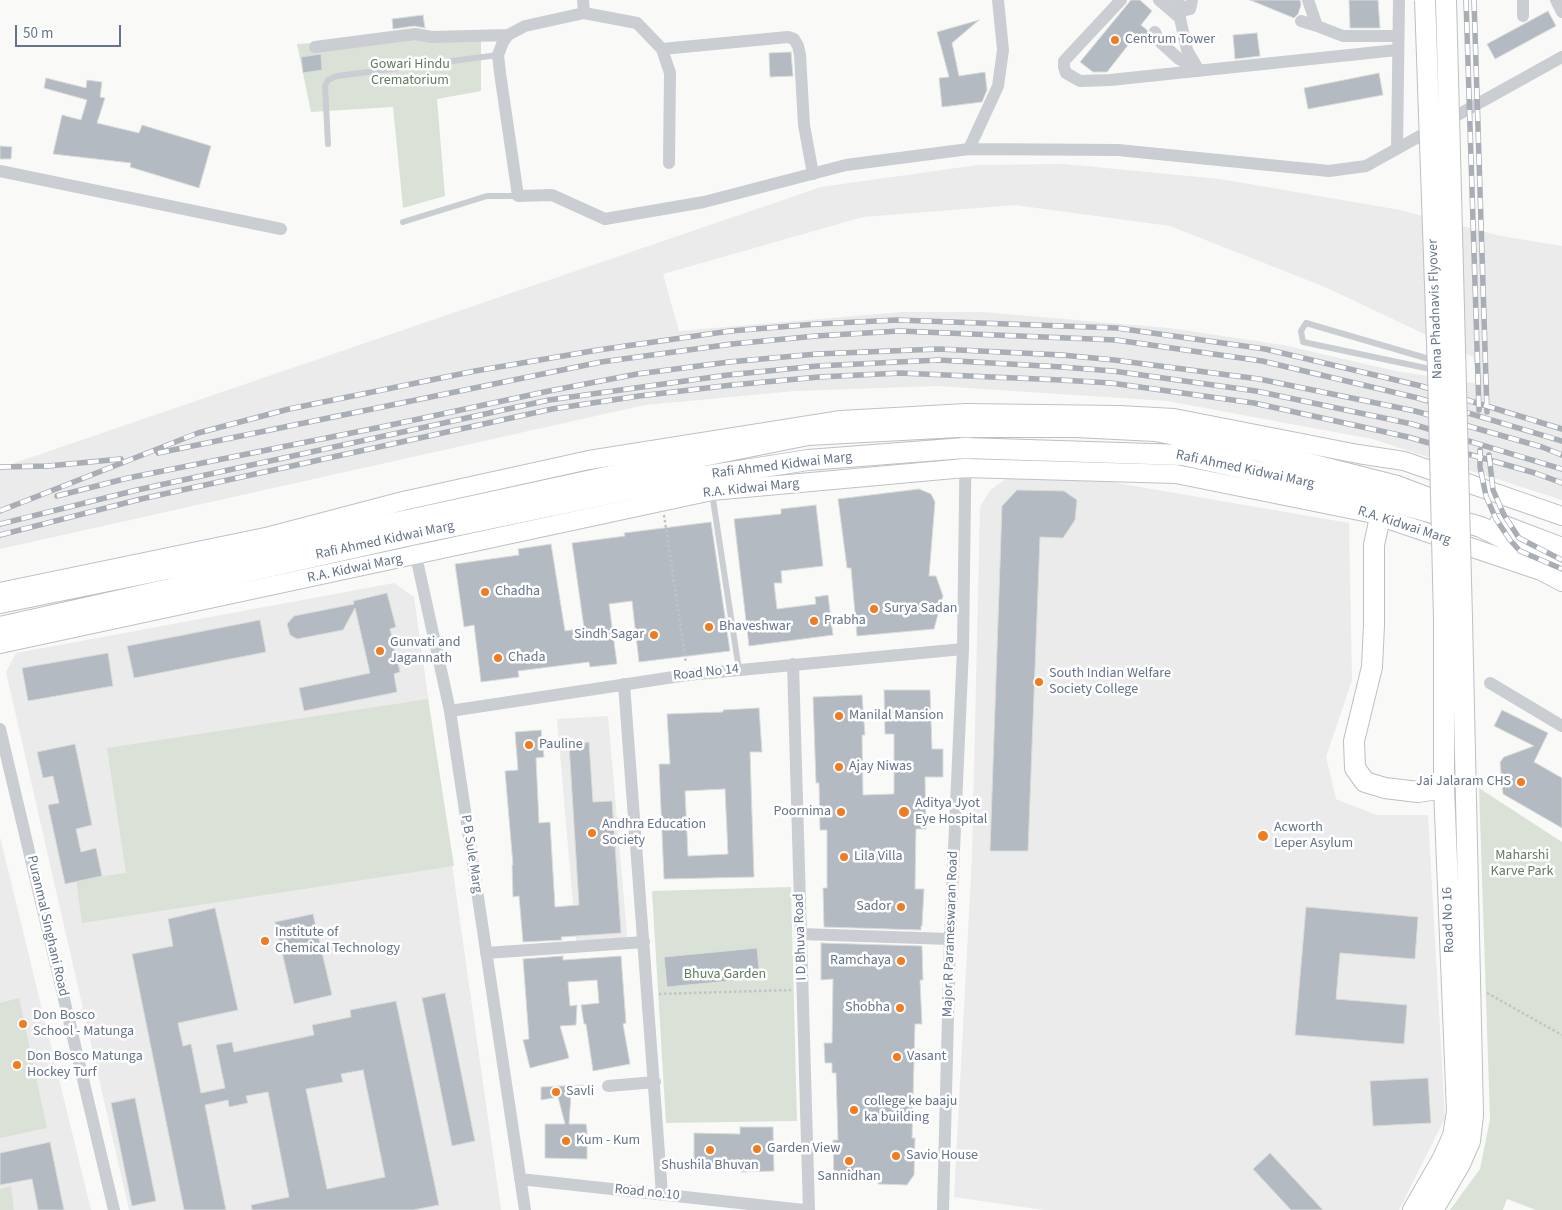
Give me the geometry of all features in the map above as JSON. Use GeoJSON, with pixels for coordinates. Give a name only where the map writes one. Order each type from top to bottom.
{"type":"FeatureCollection","features":[{"type":"Feature","properties":{"kind":"main road","name":"Nana Phadnavis Flyover"},"geometry":{"type":"LineString","coordinates":[[1425,0],[1438,371],[1453,618]]}},
{"type":"Feature","properties":{"kind":"main road","name":"Nana Phadnavis Flyover"},"geometry":{"type":"LineString","coordinates":[[1446,0],[1453,618]]}},
{"type":"Feature","properties":{"kind":"main road"},"geometry":{"type":"LineString","coordinates":[[0,604],[410,527],[698,457],[808,435],[966,420],[1155,431],[1263,452],[1389,502],[1562,548]]}},
{"type":"Feature","properties":{"kind":"main road","name":"Rafi Ahmed Kidwai Marg"},"geometry":{"type":"LineString","coordinates":[[0,627],[410,527],[672,481],[808,460],[966,448],[1183,455],[1389,502],[1481,527],[1562,568]]}},
{"type":"Feature","properties":{"kind":"main road"},"geometry":{"type":"LineString","coordinates":[[1389,502],[1374,545],[1372,667],[1354,741],[1355,768],[1365,782],[1385,788],[1418,792],[1444,788]]}},
{"type":"Feature","properties":{"kind":"main road","name":"Road No 16"},"geometry":{"type":"LineString","coordinates":[[1433,1210],[1460,1164],[1470,1141],[1473,1115],[1464,1072],[1444,788],[1453,618]]}},
{"type":"Feature","properties":{"kind":"main road","name":"Road No 16"},"geometry":{"type":"LineString","coordinates":[[1413,1210],[1442,1160],[1453,1136],[1464,1072],[1470,983],[1453,618]]}},
{"type":"Feature","properties":{"kind":"street"},"geometry":{"type":"LineString","coordinates":[[583,0],[584,13]]}},
{"type":"Feature","properties":{"kind":"street"},"geometry":{"type":"LineString","coordinates":[[969,149],[998,86],[1003,50],[998,0]]}},
{"type":"Feature","properties":{"kind":"street"},"geometry":{"type":"LineString","coordinates":[[1121,0],[1064,61],[1066,72],[1080,81],[1086,82],[1317,60],[1397,50]]}},
{"type":"Feature","properties":{"kind":"street"},"geometry":{"type":"LineString","coordinates":[[1159,0],[1180,18],[1187,50],[1199,70]]}},
{"type":"Feature","properties":{"kind":"street"},"geometry":{"type":"LineString","coordinates":[[1175,0],[1186,10],[1190,9],[1192,0]]}},
{"type":"Feature","properties":{"kind":"street"},"geometry":{"type":"LineString","coordinates":[[1308,0],[1317,26]]}},
{"type":"Feature","properties":{"kind":"street"},"geometry":{"type":"LineString","coordinates":[[1397,148],[1399,0]]}},
{"type":"Feature","properties":{"kind":"street"},"geometry":{"type":"LineString","coordinates":[[1523,0],[1523,16]]}},
{"type":"Feature","properties":{"kind":"street"},"geometry":{"type":"LineString","coordinates":[[1556,0],[1562,12]]}},
{"type":"Feature","properties":{"kind":"street"},"geometry":{"type":"LineString","coordinates":[[668,163],[670,73],[662,49],[637,23],[584,13],[525,26],[508,35],[502,42],[498,55],[518,196],[552,195],[605,219],[704,202],[846,165],[969,149],[1118,150],[1329,171],[1366,166],[1562,57]]}},
{"type":"Feature","properties":{"kind":"street"},"geometry":{"type":"LineString","coordinates":[[1301,21],[1343,36],[1398,36]]}},
{"type":"Feature","properties":{"kind":"street"},"geometry":{"type":"LineString","coordinates":[[1155,32],[1160,41],[1179,59],[1199,70]]}},
{"type":"Feature","properties":{"kind":"street"},"geometry":{"type":"LineString","coordinates":[[314,47],[416,34],[432,37],[508,35]]}},
{"type":"Feature","properties":{"kind":"street"},"geometry":{"type":"LineString","coordinates":[[662,49],[794,39],[800,55],[804,125],[813,174]]}},
{"type":"Feature","properties":{"kind":"street"},"geometry":{"type":"LineString","coordinates":[[0,170],[281,229]]}},
{"type":"Feature","properties":{"kind":"street"},"geometry":{"type":"LineString","coordinates":[[0,592],[270,536],[403,501],[589,460],[841,420],[966,420],[1119,415],[1174,418],[1358,454],[1404,461],[1562,516]]}},
{"type":"Feature","properties":{"kind":"street","name":"Major R Parameswaran Road"},"geometry":{"type":"LineString","coordinates":[[943,1210],[950,939],[963,649],[966,420]]}},
{"type":"Feature","properties":{"kind":"street"},"geometry":{"type":"LineString","coordinates":[[1389,502],[1404,461]]}},
{"type":"Feature","properties":{"kind":"street","name":"R.A. Kidwai Marg"},"geometry":{"type":"LineString","coordinates":[[0,644],[712,491],[965,468],[1176,474],[1369,512],[1389,502],[1562,582]]}},
{"type":"Feature","properties":{"kind":"street","name":"P B Sule Marg"},"geometry":{"type":"LineString","coordinates":[[403,501],[450,711],[525,1210]]}},
{"type":"Feature","properties":{"kind":"street","name":"Road No 14"},"geometry":{"type":"LineString","coordinates":[[450,711],[687,675],[963,649]]}},
{"type":"Feature","properties":{"kind":"street","name":"I D Bhuva Road"},"geometry":{"type":"LineString","coordinates":[[793,664],[809,1210]]}},
{"type":"Feature","properties":{"kind":"street"},"geometry":{"type":"LineString","coordinates":[[1490,683],[1562,726]]}},
{"type":"Feature","properties":{"kind":"street"},"geometry":{"type":"LineString","coordinates":[[624,684],[662,1194]]}},
{"type":"Feature","properties":{"kind":"street","name":"Puranmal Singhani Road"},"geometry":{"type":"LineString","coordinates":[[0,729],[5,773],[114,1210]]}},
{"type":"Feature","properties":{"kind":"street"},"geometry":{"type":"LineString","coordinates":[[801,934],[950,939]]}},
{"type":"Feature","properties":{"kind":"street"},"geometry":{"type":"LineString","coordinates":[[486,953],[644,942]]}},
{"type":"Feature","properties":{"kind":"street"},"geometry":{"type":"LineString","coordinates":[[608,1086],[655,1082]]}},
{"type":"Feature","properties":{"kind":"street","name":"Road no.10"},"geometry":{"type":"LineString","coordinates":[[520,1179],[804,1210]]}},
{"type":"Feature","properties":{"kind":"lane"},"geometry":{"type":"LineString","coordinates":[[328,144],[325,86],[328,80],[337,76],[498,55]]}},
{"type":"Feature","properties":{"kind":"lane"},"geometry":{"type":"LineString","coordinates":[[403,222],[487,196],[518,196]]}},
{"type":"Feature","properties":{"kind":"lane"},"geometry":{"type":"LineString","coordinates":[[1438,371],[1303,342],[1301,331],[1306,323],[1462,368]]}},
{"type":"Feature","properties":{"kind":"lane"},"geometry":{"type":"LineString","coordinates":[[712,491],[739,670]]}},
{"type":"Feature","properties":{"kind":"path"},"geometry":{"type":"LineString","coordinates":[[662,502],[687,675]]}},
{"type":"Feature","properties":{"kind":"path"},"geometry":{"type":"LineString","coordinates":[[1470,983],[1562,1035]]}},
{"type":"Feature","properties":{"kind":"path"},"geometry":{"type":"LineString","coordinates":[[648,994],[803,989]]}},
{"type":"Feature","properties":{"kind":"shaded area"},"geometry":{"type":"Polygon","coordinates":[[[1064,164],[1220,179],[1400,210],[1501,236],[1562,246],[1562,500],[1372,439],[1167,401],[938,386],[795,391],[645,405],[0,549],[0,468],[821,187],[978,165],[1064,164]],[[1015,205],[863,217],[663,274],[679,331],[902,312],[982,312],[1169,328],[1283,345],[1396,371],[1478,384],[1473,357],[1325,287],[1170,226],[1015,205]]]}},
{"type":"Feature","properties":{"kind":"shaded area","name":"Acworth Leper Asylum"},"geometry":{"type":"Polygon","coordinates":[[[1012,475],[1111,482],[1349,523],[1352,680],[1326,757],[1336,799],[1376,815],[1428,815],[1445,1118],[1399,1210],[1044,1210],[954,1197],[972,857],[980,507],[990,490],[1012,475]]]}},
{"type":"Feature","properties":{"kind":"shaded area","name":"Institute of Chemical Technology"},"geometry":{"type":"Polygon","coordinates":[[[394,583],[414,597],[501,1210],[129,1210],[6,672],[16,653],[394,583]]]}},
{"type":"Feature","properties":{"kind":"shaded area","name":"Andhra Education Society"},"geometry":{"type":"Polygon","coordinates":[[[608,716],[628,946],[577,950],[557,719],[608,716]]]}},
{"type":"Feature","properties":{"kind":"shaded area","name":"Don Bosco School - Matunga"},"geometry":{"type":"Polygon","coordinates":[[[0,837],[91,1210],[0,1210],[0,837]]]}},
{"type":"Feature","properties":{"kind":"green space","name":"Gowari Hindu Crematorium"},"geometry":{"type":"Polygon","coordinates":[[[481,32],[481,91],[437,99],[445,196],[403,208],[393,107],[311,112],[297,44],[481,32]]]}},
{"type":"Feature","properties":{"kind":"green space"},"geometry":{"type":"Polygon","coordinates":[[[428,699],[454,866],[82,923],[76,880],[126,873],[107,748],[428,699]]]}},
{"type":"Feature","properties":{"kind":"green space","name":"Maharshi Karve Park"},"geometry":{"type":"Polygon","coordinates":[[[1479,788],[1562,842],[1562,1210],[1536,1210],[1507,1199],[1503,1210],[1450,1210],[1480,1169],[1490,1119],[1479,788]]]}},
{"type":"Feature","properties":{"kind":"green space","name":"Bhuva Garden"},"geometry":{"type":"Polygon","coordinates":[[[791,887],[797,1121],[666,1123],[652,891],[791,887]]]}},
{"type":"Feature","properties":{"kind":"green space","name":"Don Bosco Matunga Hockey Turf"},"geometry":{"type":"Polygon","coordinates":[[[19,998],[47,1128],[0,1138],[0,1003],[19,998]]]}},
{"type":"Feature","properties":{"kind":"green space"},"geometry":{"type":"Polygon","coordinates":[[[11,1186],[14,1210],[0,1210],[0,1189],[11,1186]]]}},
{"type":"Feature","properties":{"kind":"building","name":"Centrum Tower"},"geometry":{"type":"Polygon","coordinates":[[[1131,0],[1140,0],[1152,11],[1141,25],[1147,30],[1150,41],[1147,44],[1136,35],[1107,72],[1093,72],[1080,62],[1131,0]]]}},
{"type":"Feature","properties":{"kind":"building"},"geometry":{"type":"Polygon","coordinates":[[[1250,0],[1300,0],[1301,5],[1298,14],[1294,18],[1250,0]]]}},
{"type":"Feature","properties":{"kind":"building"},"geometry":{"type":"Polygon","coordinates":[[[1349,0],[1378,0],[1380,28],[1350,28],[1349,0]]]}},
{"type":"Feature","properties":{"kind":"building"},"geometry":{"type":"Polygon","coordinates":[[[1548,11],[1556,26],[1495,59],[1487,44],[1548,11]]]}},
{"type":"Feature","properties":{"kind":"building"},"geometry":{"type":"Polygon","coordinates":[[[423,15],[425,28],[414,26],[393,29],[392,19],[423,15]]]}},
{"type":"Feature","properties":{"kind":"building"},"geometry":{"type":"Polygon","coordinates":[[[979,20],[952,43],[959,76],[985,72],[987,90],[982,102],[942,107],[939,78],[949,77],[937,32],[979,20]]]}},
{"type":"Feature","properties":{"kind":"building","name":"Centrum Tower"},"geometry":{"type":"Polygon","coordinates":[[[1257,33],[1260,56],[1235,59],[1233,35],[1257,33]]]}},
{"type":"Feature","properties":{"kind":"building"},"geometry":{"type":"Polygon","coordinates":[[[791,52],[793,76],[770,77],[769,53],[791,52]]]}},
{"type":"Feature","properties":{"kind":"building"},"geometry":{"type":"Polygon","coordinates":[[[321,54],[322,70],[303,73],[301,57],[321,54]]]}},
{"type":"Feature","properties":{"kind":"building"},"geometry":{"type":"Polygon","coordinates":[[[1379,73],[1383,95],[1308,109],[1304,88],[1379,73]]]}},
{"type":"Feature","properties":{"kind":"building"},"geometry":{"type":"Polygon","coordinates":[[[46,78],[86,88],[87,80],[102,82],[100,97],[105,98],[97,123],[139,133],[142,125],[211,146],[199,188],[130,167],[131,163],[53,154],[62,115],[81,120],[87,100],[44,88],[46,78]]]}},
{"type":"Feature","properties":{"kind":"building"},"geometry":{"type":"Polygon","coordinates":[[[0,146],[12,147],[11,159],[0,159],[0,146]]]}},
{"type":"Feature","properties":{"kind":"building"},"geometry":{"type":"Polygon","coordinates":[[[919,489],[931,494],[935,502],[929,576],[936,576],[943,596],[934,629],[857,636],[851,568],[847,568],[838,499],[919,489]]]}},
{"type":"Feature","properties":{"kind":"building"},"geometry":{"type":"Polygon","coordinates":[[[1017,490],[1064,491],[1077,500],[1075,520],[1063,538],[1040,537],[1028,851],[990,851],[1002,506],[1017,490]]]}},
{"type":"Feature","properties":{"kind":"building"},"geometry":{"type":"Polygon","coordinates":[[[816,505],[823,566],[781,571],[782,583],[774,583],[777,609],[816,604],[815,597],[828,595],[833,635],[749,646],[734,519],[781,514],[781,509],[816,505]]]}},
{"type":"Feature","properties":{"kind":"building"},"geometry":{"type":"Polygon","coordinates":[[[711,522],[730,651],[639,662],[632,601],[609,604],[617,664],[590,667],[589,662],[518,671],[519,677],[481,682],[474,625],[464,627],[455,564],[519,555],[518,549],[551,544],[565,631],[584,628],[572,543],[625,536],[624,533],[711,522]]]}},
{"type":"Feature","properties":{"kind":"building","name":"Gunvati and Jagannath"},"geometry":{"type":"Polygon","coordinates":[[[387,593],[396,627],[390,629],[400,672],[394,674],[397,692],[304,711],[299,688],[370,673],[355,608],[343,630],[297,639],[290,635],[287,624],[294,616],[354,604],[353,601],[387,593]]]}},
{"type":"Feature","properties":{"kind":"building"},"geometry":{"type":"Polygon","coordinates":[[[260,620],[266,652],[134,678],[127,646],[260,620]]]}},
{"type":"Feature","properties":{"kind":"building"},"geometry":{"type":"Polygon","coordinates":[[[108,653],[113,686],[28,701],[22,668],[108,653]]]}},
{"type":"Feature","properties":{"kind":"building"},"geometry":{"type":"Polygon","coordinates":[[[884,690],[930,690],[932,749],[943,749],[943,777],[925,777],[926,829],[916,829],[915,889],[924,889],[921,930],[824,927],[823,888],[827,888],[827,830],[820,830],[819,783],[816,783],[813,697],[862,695],[865,735],[862,735],[863,795],[894,794],[894,734],[885,734],[884,690]]]}},
{"type":"Feature","properties":{"kind":"building"},"geometry":{"type":"Polygon","coordinates":[[[759,708],[762,752],[750,752],[754,877],[664,879],[659,764],[670,764],[667,714],[723,712],[723,710],[759,708]],[[725,789],[685,791],[688,856],[728,854],[725,789]]]}},
{"type":"Feature","properties":{"kind":"building"},"geometry":{"type":"Polygon","coordinates":[[[1502,710],[1548,733],[1534,762],[1562,778],[1562,828],[1503,794],[1500,762],[1504,757],[1534,746],[1494,726],[1502,710]]]}},
{"type":"Feature","properties":{"kind":"building"},"geometry":{"type":"Polygon","coordinates":[[[541,730],[544,757],[536,758],[539,823],[550,822],[555,907],[579,905],[569,744],[589,742],[593,802],[612,801],[621,933],[561,937],[562,940],[523,942],[519,896],[513,897],[513,865],[505,771],[518,770],[515,732],[541,730]]]}},
{"type":"Feature","properties":{"kind":"building"},"geometry":{"type":"Polygon","coordinates":[[[75,744],[92,825],[76,829],[81,852],[96,848],[102,876],[65,884],[48,805],[59,803],[53,776],[43,778],[37,752],[75,744]]]}},
{"type":"Feature","properties":{"kind":"building"},"geometry":{"type":"Polygon","coordinates":[[[1306,907],[1418,917],[1415,959],[1340,953],[1336,999],[1407,1005],[1404,1044],[1295,1035],[1306,907]]]}},
{"type":"Feature","properties":{"kind":"building"},"geometry":{"type":"Polygon","coordinates":[[[215,908],[238,1010],[178,1023],[183,1046],[191,1044],[201,1093],[225,1088],[216,1045],[232,1042],[234,1052],[314,1035],[312,1025],[351,1017],[350,1010],[396,1001],[439,1205],[413,1210],[252,1210],[251,1205],[289,1197],[268,1092],[246,1096],[248,1103],[229,1107],[228,1100],[205,1105],[226,1210],[184,1210],[132,954],[173,946],[168,919],[215,908]],[[363,1070],[341,1074],[343,1082],[306,1089],[327,1189],[385,1177],[363,1070]]]}},
{"type":"Feature","properties":{"kind":"building"},"geometry":{"type":"Polygon","coordinates":[[[313,914],[332,995],[294,1004],[275,922],[313,914]]]}},
{"type":"Feature","properties":{"kind":"building"},"geometry":{"type":"Polygon","coordinates":[[[821,943],[922,946],[923,980],[920,980],[922,1024],[915,1024],[912,1138],[915,1138],[914,1175],[907,1185],[878,1184],[878,1181],[834,1182],[833,1140],[838,1140],[836,1073],[832,1073],[832,1063],[825,1063],[824,1043],[832,1043],[833,979],[821,980],[821,943]]]}},
{"type":"Feature","properties":{"kind":"building"},"geometry":{"type":"Polygon","coordinates":[[[757,948],[760,978],[667,987],[664,957],[757,948]]]}},
{"type":"Feature","properties":{"kind":"building"},"geometry":{"type":"Polygon","coordinates":[[[563,956],[563,960],[621,956],[626,1023],[623,1024],[630,1064],[593,1071],[586,1024],[584,1024],[581,1005],[599,1003],[597,980],[568,982],[570,1006],[577,1005],[576,1025],[560,1026],[569,1058],[530,1068],[523,1040],[529,1039],[523,959],[563,956]]]}},
{"type":"Feature","properties":{"kind":"building"},"geometry":{"type":"Polygon","coordinates":[[[445,993],[475,1141],[452,1146],[422,998],[445,993]]]}},
{"type":"Feature","properties":{"kind":"building"},"geometry":{"type":"Polygon","coordinates":[[[1428,1078],[1431,1123],[1373,1126],[1370,1081],[1428,1078]]]}},
{"type":"Feature","properties":{"kind":"building","name":"Kum - Kum"},"geometry":{"type":"Polygon","coordinates":[[[583,1085],[584,1092],[571,1094],[569,1124],[586,1124],[587,1159],[545,1158],[545,1124],[565,1124],[558,1097],[541,1100],[541,1087],[583,1085]]]}},
{"type":"Feature","properties":{"kind":"building"},"geometry":{"type":"Polygon","coordinates":[[[135,1098],[156,1201],[132,1206],[111,1103],[135,1098]]]}},
{"type":"Feature","properties":{"kind":"building"},"geometry":{"type":"Polygon","coordinates":[[[740,1127],[773,1127],[774,1171],[741,1172],[741,1168],[694,1167],[694,1133],[740,1134],[740,1127]]]}},
{"type":"Feature","properties":{"kind":"building"},"geometry":{"type":"Polygon","coordinates":[[[50,1142],[64,1210],[38,1210],[32,1179],[0,1185],[0,1153],[50,1142]]]}},
{"type":"Feature","properties":{"kind":"building"},"geometry":{"type":"Polygon","coordinates":[[[1270,1153],[1323,1210],[1291,1210],[1253,1169],[1270,1153]]]}},
{"type":"Feature","properties":{"kind":"railway"},"geometry":{"type":"LineString","coordinates":[[1466,0],[1479,410]]}},
{"type":"Feature","properties":{"kind":"railway"},"geometry":{"type":"LineString","coordinates":[[1474,0],[1487,412]]}},
{"type":"Feature","properties":{"kind":"railway"},"geometry":{"type":"LineString","coordinates":[[0,511],[198,433],[289,409],[475,371],[598,350],[730,331],[817,324],[897,320],[1117,328],[1265,349],[1421,386],[1562,429]]}},
{"type":"Feature","properties":{"kind":"railway"},"geometry":{"type":"LineString","coordinates":[[158,453],[601,362],[732,344],[899,331],[1116,340],[1262,361],[1418,398],[1562,441]]}},
{"type":"Feature","properties":{"kind":"railway"},"geometry":{"type":"LineString","coordinates":[[57,496],[128,478],[637,374],[729,362],[817,354],[939,349],[1062,355],[1259,379],[1415,411],[1542,447],[1562,455]]}},
{"type":"Feature","properties":{"kind":"railway"},"geometry":{"type":"LineString","coordinates":[[0,524],[137,490],[549,400],[728,375],[817,366],[939,360],[1113,371],[1256,391],[1412,424],[1562,469]]}},
{"type":"Feature","properties":{"kind":"railway"},"geometry":{"type":"LineString","coordinates":[[0,535],[141,499],[552,409],[732,385],[819,377],[900,373],[1111,383],[1254,403],[1408,437],[1535,473],[1562,483]]}},
{"type":"Feature","properties":{"kind":"railway"},"geometry":{"type":"LineString","coordinates":[[1480,450],[1480,467],[1486,496],[1496,519],[1510,540],[1520,551],[1562,569]]}},
{"type":"Feature","properties":{"kind":"railway"},"geometry":{"type":"LineString","coordinates":[[1489,455],[1493,490],[1504,515],[1519,538],[1562,560]]}},
{"type":"Feature","properties":{"kind":"railway"},"geometry":{"type":"LineString","coordinates":[[0,467],[48,466],[121,459]]}},
{"type":"Feature","properties":{"kind":"place","name":"Centrum Tower"},"geometry":{"type":"Point","coordinates":[1115,40]}},
{"type":"Feature","properties":{"kind":"place","name":"Chadha"},"geometry":{"type":"Point","coordinates":[485,592]}},
{"type":"Feature","properties":{"kind":"place","name":"Surya Sadan"},"geometry":{"type":"Point","coordinates":[874,609]}},
{"type":"Feature","properties":{"kind":"place","name":"Prabha"},"geometry":{"type":"Point","coordinates":[814,621]}},
{"type":"Feature","properties":{"kind":"place","name":"Bhaveshwar"},"geometry":{"type":"Point","coordinates":[709,627]}},
{"type":"Feature","properties":{"kind":"place","name":"Sindh Sagar"},"geometry":{"type":"Point","coordinates":[654,635]}},
{"type":"Feature","properties":{"kind":"place","name":"Gunvati and Jagannath"},"geometry":{"type":"Point","coordinates":[380,651]}},
{"type":"Feature","properties":{"kind":"place","name":"Chada"},"geometry":{"type":"Point","coordinates":[498,658]}},
{"type":"Feature","properties":{"kind":"place","name":"South Indian Welfare Society College"},"geometry":{"type":"Point","coordinates":[1039,682]}},
{"type":"Feature","properties":{"kind":"place","name":"Manilal Mansion"},"geometry":{"type":"Point","coordinates":[839,716]}},
{"type":"Feature","properties":{"kind":"place","name":"Pauline"},"geometry":{"type":"Point","coordinates":[529,745]}},
{"type":"Feature","properties":{"kind":"place","name":"Ajay Niwas"},"geometry":{"type":"Point","coordinates":[839,767]}},
{"type":"Feature","properties":{"kind":"place","name":"Jai Jalaram CHS"},"geometry":{"type":"Point","coordinates":[1521,782]}},
{"type":"Feature","properties":{"kind":"place","name":"Poornima"},"geometry":{"type":"Point","coordinates":[841,812]}},
{"type":"Feature","properties":{"kind":"place","name":"Aditya Jyot Eye Hospital"},"geometry":{"type":"Point","coordinates":[904,812]}},
{"type":"Feature","properties":{"kind":"place","name":"Andhra Education Society"},"geometry":{"type":"Point","coordinates":[592,833]}},
{"type":"Feature","properties":{"kind":"place","name":"Acworth Leper Asylum"},"geometry":{"type":"Point","coordinates":[1263,836]}},
{"type":"Feature","properties":{"kind":"place","name":"Lila Villa"},"geometry":{"type":"Point","coordinates":[844,857]}},
{"type":"Feature","properties":{"kind":"place","name":"Sador"},"geometry":{"type":"Point","coordinates":[901,907]}},
{"type":"Feature","properties":{"kind":"place","name":"Institute of Chemical Technology"},"geometry":{"type":"Point","coordinates":[265,941]}},
{"type":"Feature","properties":{"kind":"place","name":"Ramchaya"},"geometry":{"type":"Point","coordinates":[901,961]}},
{"type":"Feature","properties":{"kind":"place","name":"Shobha"},"geometry":{"type":"Point","coordinates":[900,1008]}},
{"type":"Feature","properties":{"kind":"place","name":"Don Bosco School - Matunga"},"geometry":{"type":"Point","coordinates":[23,1024]}},
{"type":"Feature","properties":{"kind":"place","name":"Vasant"},"geometry":{"type":"Point","coordinates":[897,1057]}},
{"type":"Feature","properties":{"kind":"place","name":"Don Bosco Matunga Hockey Turf"},"geometry":{"type":"Point","coordinates":[17,1065]}},
{"type":"Feature","properties":{"kind":"place","name":"Savli"},"geometry":{"type":"Point","coordinates":[556,1092]}},
{"type":"Feature","properties":{"kind":"place","name":"college ke baaju ka building"},"geometry":{"type":"Point","coordinates":[854,1110]}},
{"type":"Feature","properties":{"kind":"place","name":"Kum - Kum"},"geometry":{"type":"Point","coordinates":[566,1141]}},
{"type":"Feature","properties":{"kind":"place","name":"Garden View"},"geometry":{"type":"Point","coordinates":[757,1149]}},
{"type":"Feature","properties":{"kind":"place","name":"Shushila Bhuvan"},"geometry":{"type":"Point","coordinates":[710,1150]}},
{"type":"Feature","properties":{"kind":"place","name":"Savio House"},"geometry":{"type":"Point","coordinates":[896,1156]}},
{"type":"Feature","properties":{"kind":"place","name":"Sannidhan"},"geometry":{"type":"Point","coordinates":[849,1161]}}]}
